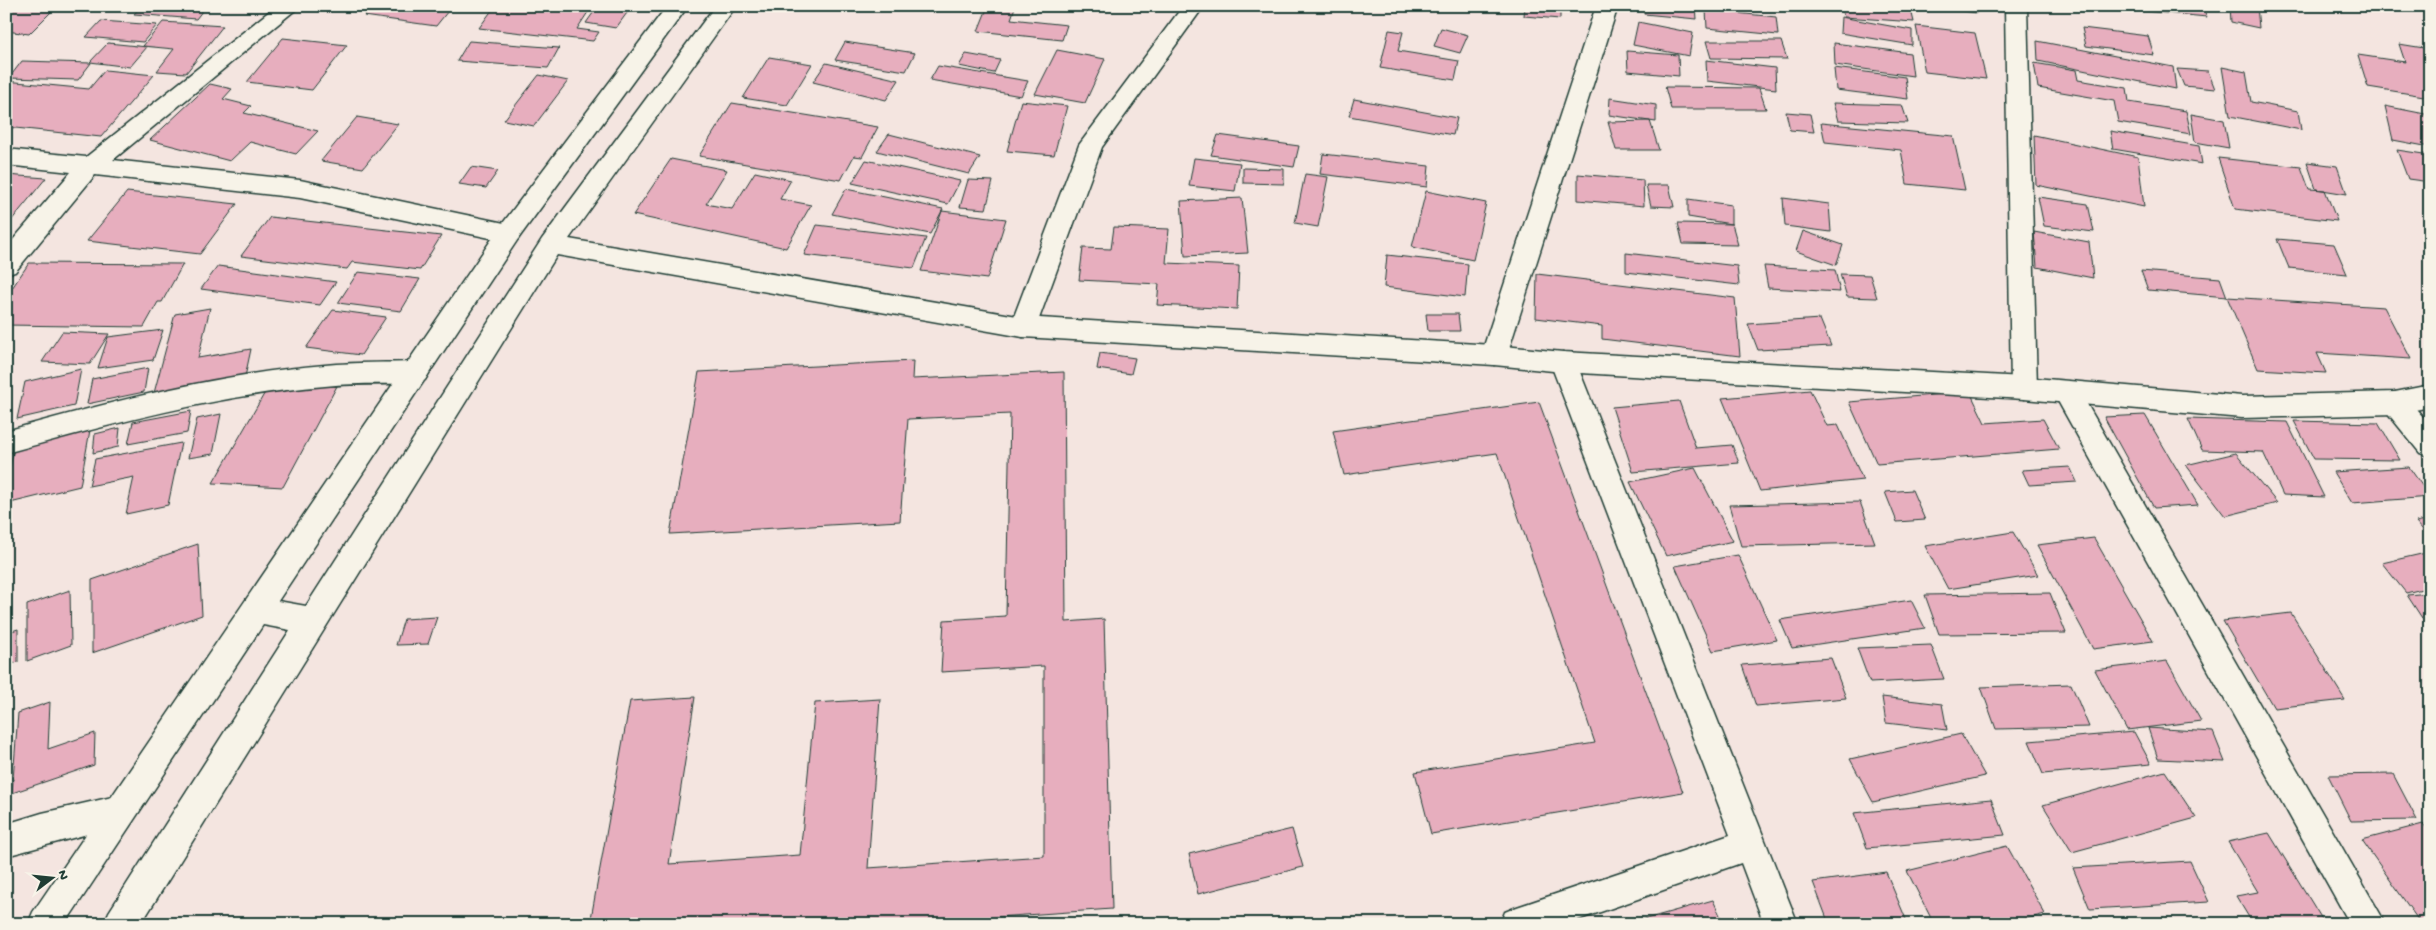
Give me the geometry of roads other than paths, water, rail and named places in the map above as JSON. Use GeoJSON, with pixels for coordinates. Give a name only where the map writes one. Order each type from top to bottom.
{"type":"FeatureCollection","features":[{"type":"Feature","properties":{"kind":"street"},"geometry":{"type":"LineString","coordinates":[[6,265],[88,168],[290,6]]}},
{"type":"Feature","properties":{"kind":"street"},"geometry":{"type":"LineString","coordinates":[[45,924],[509,233],[678,6]]}},
{"type":"Feature","properties":{"kind":"street"},"geometry":{"type":"LineString","coordinates":[[121,924],[551,245],[726,6]]}},
{"type":"Feature","properties":{"kind":"street"},"geometry":{"type":"LineString","coordinates":[[1023,327],[1092,145],[1194,6]]}},
{"type":"Feature","properties":{"kind":"street"},"geometry":{"type":"LineString","coordinates":[[1494,355],[1608,6]]}},
{"type":"Feature","properties":{"kind":"street"},"geometry":{"type":"LineString","coordinates":[[2016,6],[2024,388]]}},
{"type":"Feature","properties":{"kind":"street"},"geometry":{"type":"LineString","coordinates":[[6,158],[300,189],[509,233]]}},
{"type":"Feature","properties":{"kind":"street"},"geometry":{"type":"LineString","coordinates":[[551,245],[1023,327],[1494,355],[1563,362],[2024,388],[2242,407],[2395,403],[2430,396]]}},
{"type":"Feature","properties":{"kind":"street"},"geometry":{"type":"LineString","coordinates":[[1563,362],[1781,924]]}},
{"type":"Feature","properties":{"kind":"street"},"geometry":{"type":"LineString","coordinates":[[6,442],[88,418],[201,395],[302,378],[416,373]]}},
{"type":"Feature","properties":{"kind":"street"},"geometry":{"type":"LineString","coordinates":[[2067,392],[2369,924]]}},
{"type":"Feature","properties":{"kind":"street"},"geometry":{"type":"LineString","coordinates":[[2395,403],[2430,445]]}},
{"type":"Feature","properties":{"kind":"street"},"geometry":{"type":"LineString","coordinates":[[256,610],[312,621]]}},
{"type":"Feature","properties":{"kind":"street"},"geometry":{"type":"LineString","coordinates":[[6,840],[42,829],[121,811]]}},
{"type":"Feature","properties":{"kind":"street"},"geometry":{"type":"LineString","coordinates":[[1517,924],[1750,844]]}}]}
